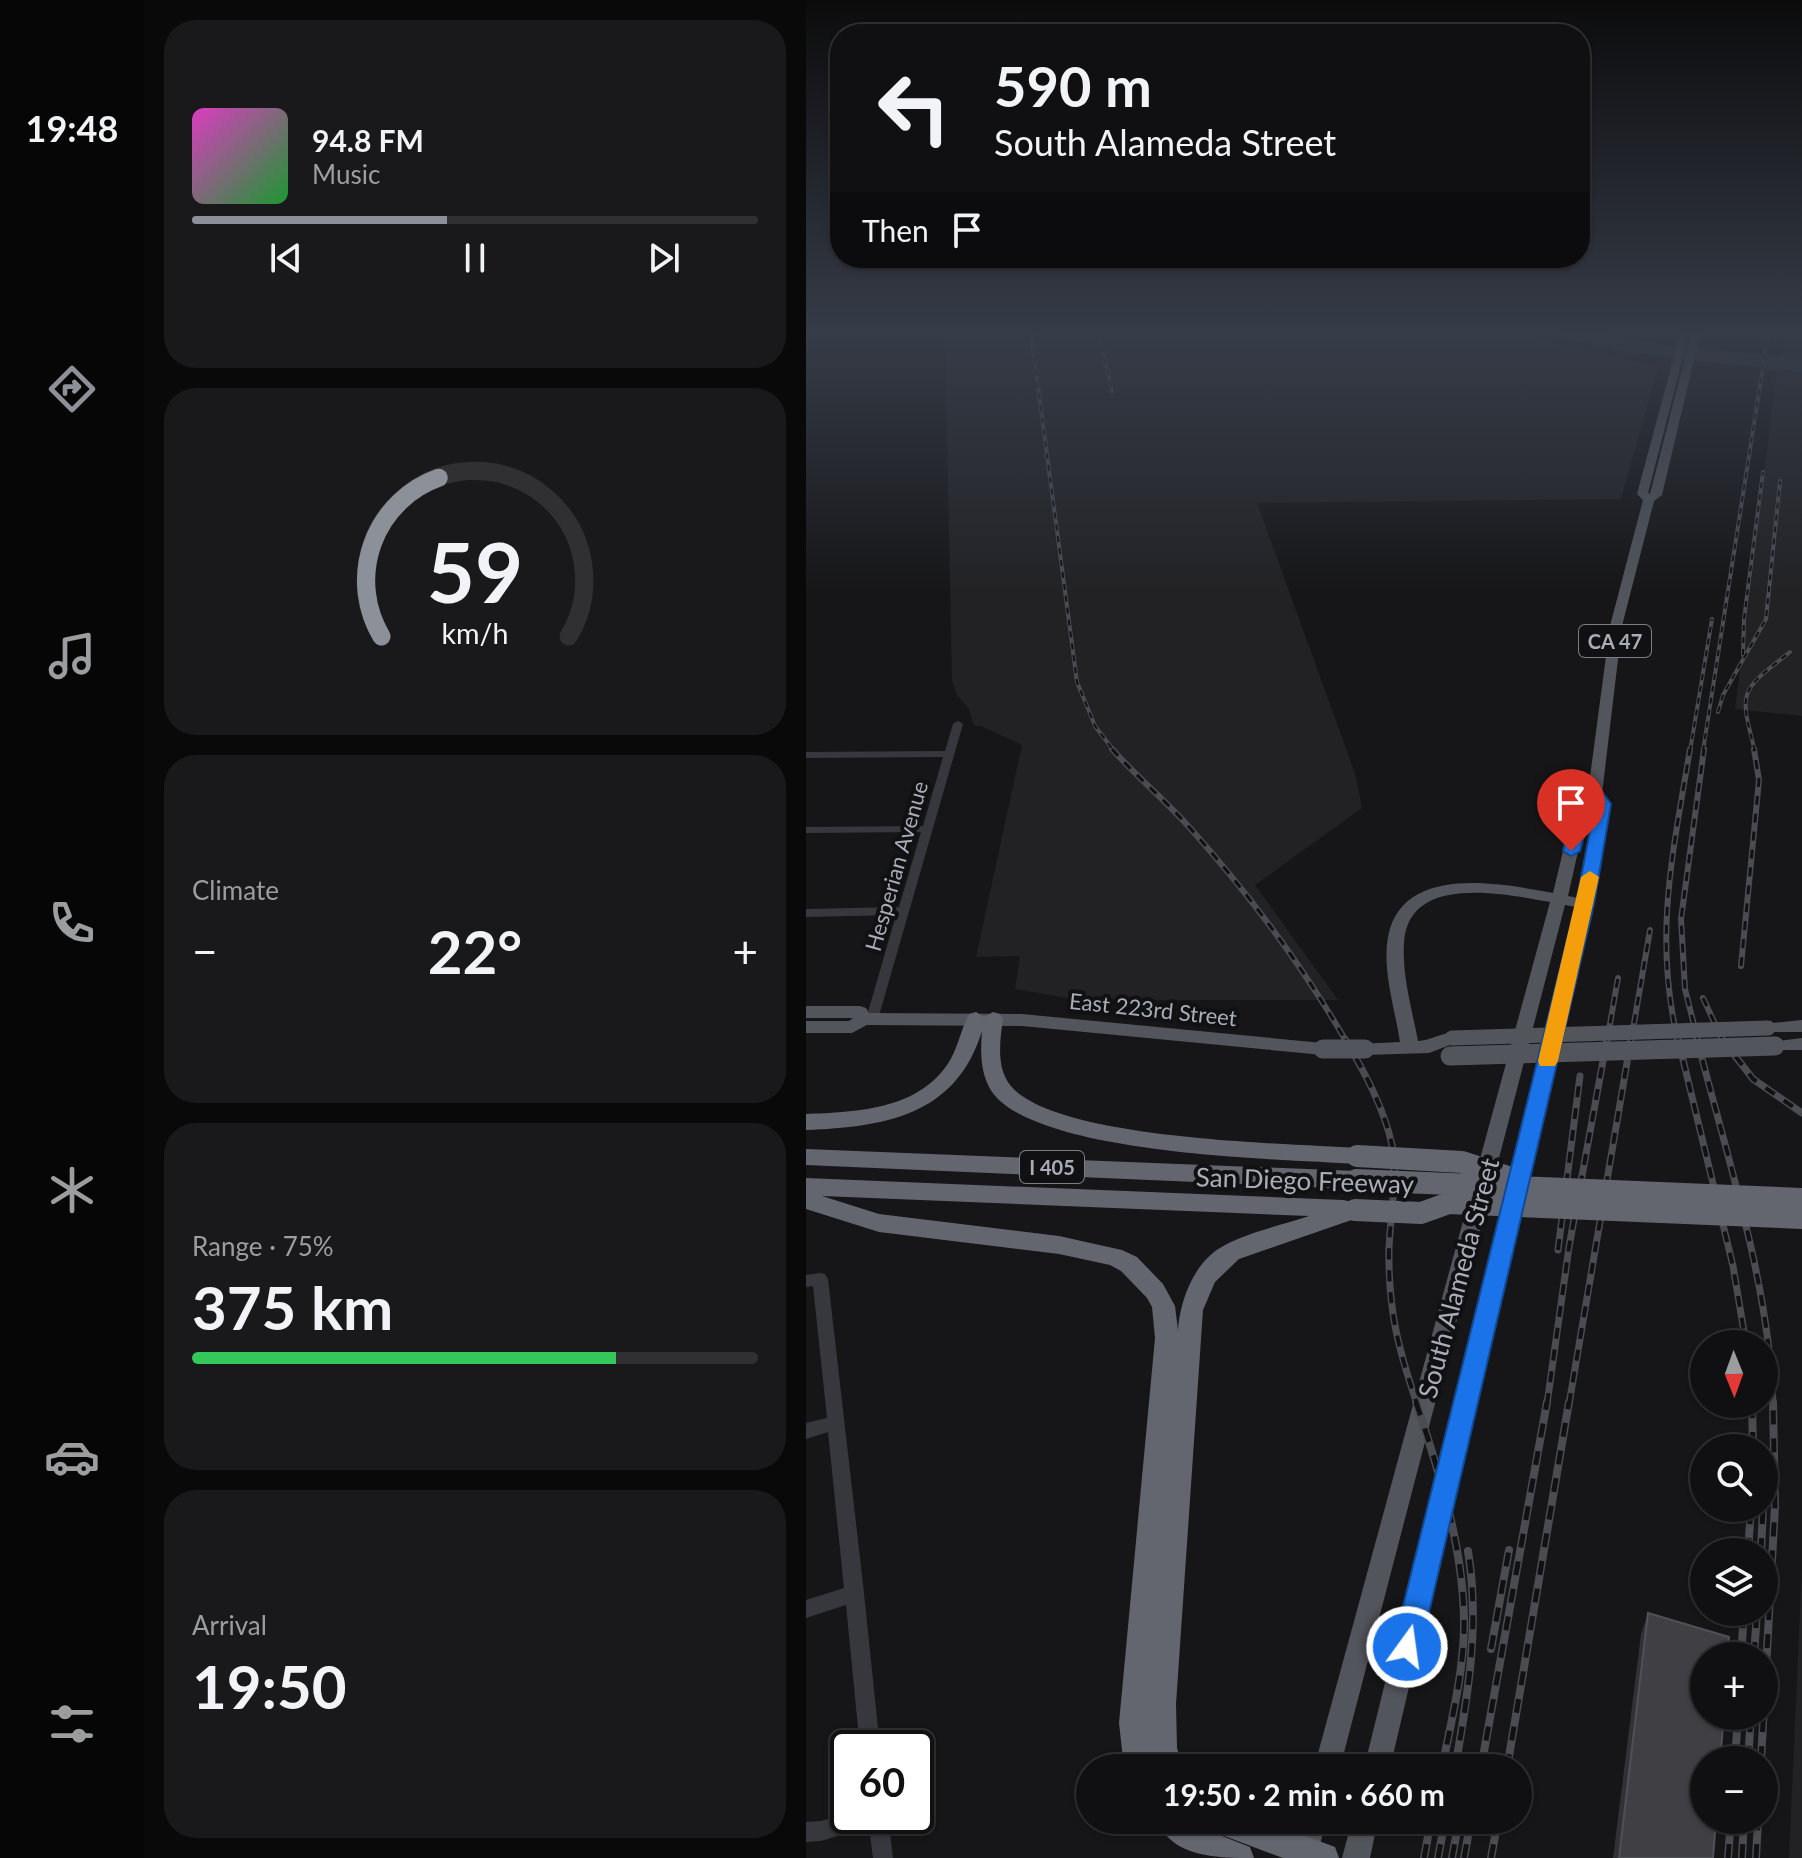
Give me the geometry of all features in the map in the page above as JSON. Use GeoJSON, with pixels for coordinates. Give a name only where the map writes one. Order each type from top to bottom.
{"type":"FeatureCollection","features":[{"type":"Feature","properties":{"kind":"highway"},"geometry":{"type":"LineString","coordinates":[[806,1122],[873,1119],[928,1095],[945,1083],[960,1065],[984,1019]]}},
{"type":"Feature","properties":{"kind":"highway"},"geometry":{"type":"LineString","coordinates":[[984,1019],[994,1077],[1014,1101],[1044,1117],[1156,1139],[1462,1162],[1542,1188]]}},
{"type":"Feature","properties":{"kind":"highway","name":"San Diego Freeway"},"geometry":{"type":"LineString","coordinates":[[806,1157],[1298,1177],[1327,1190],[1356,1194],[1421,1213],[1802,1229]]}},
{"type":"Feature","properties":{"kind":"highway","name":"San Diego Freeway"},"geometry":{"type":"LineString","coordinates":[[806,1187],[1278,1207],[1356,1194],[1542,1188],[1802,1199]]}},
{"type":"Feature","properties":{"kind":"highway"},"geometry":{"type":"LineString","coordinates":[[1164,1754],[1162,1704],[1191,1310],[1206,1276],[1218,1263],[1231,1252],[1273,1236],[1356,1194],[1802,1210]]}},
{"type":"Feature","properties":{"kind":"highway"},"geometry":{"type":"LineString","coordinates":[[806,1200],[879,1223],[1092,1250],[1129,1264],[1155,1291],[1163,1306],[1167,1338],[1133,1723],[1137,1754]]}},
{"type":"Feature","properties":{"kind":"highway"},"geometry":{"type":"LineString","coordinates":[[1421,1213],[1449,1203],[1802,1218]]}},
{"type":"Feature","properties":{"kind":"highway"},"geometry":{"type":"LineString","coordinates":[[1187,1834],[1213,1849],[1239,1858]]}},
{"type":"Feature","properties":{"kind":"highway"},"geometry":{"type":"LineString","coordinates":[[1256,1834],[1310,1856]]}},
{"type":"Feature","properties":{"kind":"main road","name":"South Alameda Street"},"geometry":{"type":"LineString","coordinates":[[1380,1754],[1585,904],[1603,804],[1595,794],[1616,626],[1649,499],[1657,495],[1672,421]]}},
{"type":"Feature","properties":{"kind":"main road","name":"South Alameda Street"},"geometry":{"type":"LineString","coordinates":[[1331,1754],[1559,899],[1582,801],[1595,794]]}},
{"type":"Feature","properties":{"kind":"main road"},"geometry":{"type":"LineString","coordinates":[[1420,1047],[1396,949],[1397,927],[1409,906],[1437,892],[1480,887],[1585,904]]}},
{"type":"Feature","properties":{"kind":"main road"},"geometry":{"type":"LineString","coordinates":[[806,1012],[860,1012],[868,1019],[852,1027],[806,1027]]}},
{"type":"Feature","properties":{"kind":"main road","name":"East 223rd Street"},"geometry":{"type":"LineString","coordinates":[[868,1019],[984,1019],[1323,1049],[1802,1044]]}},
{"type":"Feature","properties":{"kind":"main road","name":"East 223rd Street"},"geometry":{"type":"LineString","coordinates":[[1451,1047],[1802,1026]]}},
{"type":"Feature","properties":{"kind":"main road"},"geometry":{"type":"LineString","coordinates":[[1310,1856],[1312,1834]]}},
{"type":"Feature","properties":{"kind":"main road"},"geometry":{"type":"LineString","coordinates":[[1356,1858],[1362,1834]]}},
{"type":"Feature","properties":{"kind":"street","name":"Hesperian Avenue"},"geometry":{"type":"LineString","coordinates":[[868,1019],[958,724]]}},
{"type":"Feature","properties":{"kind":"street"},"geometry":{"type":"LineString","coordinates":[[806,755],[949,754]]}},
{"type":"Feature","properties":{"kind":"street"},"geometry":{"type":"LineString","coordinates":[[806,830],[927,829]]}},
{"type":"Feature","properties":{"kind":"street"},"geometry":{"type":"LineString","coordinates":[[806,913],[903,911]]}},
{"type":"Feature","properties":{"kind":"street"},"geometry":{"type":"LineString","coordinates":[[813,1280],[855,1593],[868,1730]]}},
{"type":"Feature","properties":{"kind":"street"},"geometry":{"type":"LineString","coordinates":[[806,1431],[834,1423]]}},
{"type":"Feature","properties":{"kind":"street"},"geometry":{"type":"LineString","coordinates":[[806,1609],[855,1593]]}},
{"type":"Feature","properties":{"kind":"street"},"geometry":{"type":"LineString","coordinates":[[806,1832],[830,1828]]}},
{"type":"Feature","properties":{"kind":"street"},"geometry":{"type":"LineString","coordinates":[[880,1834],[883,1858]]}},
{"type":"Feature","properties":{"kind":"shaded area"},"geometry":{"type":"Polygon","coordinates":[[[947,421],[1643,421],[1621,499],[1257,503],[1355,773],[1362,808],[1255,885],[1338,1000],[1079,1000],[1015,989],[1020,956],[976,957],[1022,745],[981,726],[974,726],[969,709],[957,695],[952,680],[947,421]]]}},
{"type":"Feature","properties":{"kind":"shaded area"},"geometry":{"type":"Polygon","coordinates":[[[1770,421],[1802,421],[1802,716],[1735,709],[1770,421]]]}},
{"type":"Feature","properties":{"kind":"shaded area"},"geometry":{"type":"Polygon","coordinates":[[[1802,1567],[1802,1858],[1789,1858],[1802,1567]]]}},
{"type":"Feature","properties":{"kind":"building"},"geometry":{"type":"Polygon","coordinates":[[[1648,1613],[1729,1637],[1729,1642],[1690,1642],[1690,1730],[1723,1730],[1721,1746],[1690,1746],[1690,1834],[1715,1834],[1713,1858],[1619,1858],[1648,1613]]]}},
{"type":"Feature","properties":{"kind":"railway"},"geometry":{"type":"LineString","coordinates":[[1042,421],[1077,682],[1095,726],[1114,751]]}},
{"type":"Feature","properties":{"kind":"railway"},"geometry":{"type":"LineString","coordinates":[[1703,751],[1754,421]]}},
{"type":"Feature","properties":{"kind":"railway"},"geometry":{"type":"LineString","coordinates":[[1743,655],[1744,619],[1763,472]]}},
{"type":"Feature","properties":{"kind":"railway"},"geometry":{"type":"LineString","coordinates":[[1718,712],[1723,695],[1766,619],[1780,481]]}},
{"type":"Feature","properties":{"kind":"railway"},"geometry":{"type":"LineString","coordinates":[[1690,751],[1712,619]]}},
{"type":"Feature","properties":{"kind":"railway"},"geometry":{"type":"LineString","coordinates":[[1755,751],[1747,715],[1747,694],[1761,676],[1790,652]]}},
{"type":"Feature","properties":{"kind":"railway"},"geometry":{"type":"LineString","coordinates":[[1112,749],[1233,878],[1293,958],[1346,1041]]}},
{"type":"Feature","properties":{"kind":"railway"},"geometry":{"type":"LineString","coordinates":[[1678,1041],[1671,1003],[1666,930],[1672,859],[1690,749]]}},
{"type":"Feature","properties":{"kind":"railway"},"geometry":{"type":"LineString","coordinates":[[1698,1041],[1685,989],[1681,919],[1704,749]]}},
{"type":"Feature","properties":{"kind":"railway"},"geometry":{"type":"LineString","coordinates":[[1741,966],[1759,780],[1754,749]]}},
{"type":"Feature","properties":{"kind":"railway"},"geometry":{"type":"LineString","coordinates":[[1631,1041],[1650,930]]}},
{"type":"Feature","properties":{"kind":"railway"},"geometry":{"type":"LineString","coordinates":[[1607,1041],[1618,978]]}},
{"type":"Feature","properties":{"kind":"railway"},"geometry":{"type":"LineString","coordinates":[[1703,998],[1722,1039]]}},
{"type":"Feature","properties":{"kind":"railway"},"geometry":{"type":"LineString","coordinates":[[1345,1039],[1379,1104],[1392,1145],[1390,1291],[1400,1346],[1417,1404]]}},
{"type":"Feature","properties":{"kind":"railway"},"geometry":{"type":"LineString","coordinates":[[1547,1404],[1569,1247],[1607,1039]]}},
{"type":"Feature","properties":{"kind":"railway"},"geometry":{"type":"LineString","coordinates":[[1569,1404],[1631,1039]]}},
{"type":"Feature","properties":{"kind":"railway"},"geometry":{"type":"LineString","coordinates":[[1678,1039],[1733,1266],[1744,1330]]}},
{"type":"Feature","properties":{"kind":"railway"},"geometry":{"type":"LineString","coordinates":[[1697,1039],[1745,1220],[1766,1330]]}},
{"type":"Feature","properties":{"kind":"railway"},"geometry":{"type":"LineString","coordinates":[[1722,1039],[1753,1079],[1802,1113]]}},
{"type":"Feature","properties":{"kind":"railway"},"geometry":{"type":"LineString","coordinates":[[1558,1250],[1580,1076]]}},
{"type":"Feature","properties":{"kind":"railway"},"geometry":{"type":"LineString","coordinates":[[1416,1402],[1456,1542],[1463,1600],[1461,1664],[1445,1754]]}},
{"type":"Feature","properties":{"kind":"railway"},"geometry":{"type":"LineString","coordinates":[[1484,1754],[1547,1402]]}},
{"type":"Feature","properties":{"kind":"railway"},"geometry":{"type":"LineString","coordinates":[[1509,1754],[1569,1402]]}},
{"type":"Feature","properties":{"kind":"railway"},"geometry":{"type":"LineString","coordinates":[[1752,1418],[1753,1434]]}},
{"type":"Feature","properties":{"kind":"railway"},"geometry":{"type":"LineString","coordinates":[[1762,1746],[1775,1506],[1773,1418]]}},
{"type":"Feature","properties":{"kind":"railway"},"geometry":{"type":"LineString","coordinates":[[1749,1538],[1750,1522]]}},
{"type":"Feature","properties":{"kind":"railway"},"geometry":{"type":"LineString","coordinates":[[1762,1522],[1762,1538]]}},
{"type":"Feature","properties":{"kind":"railway"},"geometry":{"type":"LineString","coordinates":[[1491,1649],[1509,1550]]}},
{"type":"Feature","properties":{"kind":"railway"},"geometry":{"type":"LineString","coordinates":[[1457,1754],[1473,1633],[1468,1551]]}},
{"type":"Feature","properties":{"kind":"railway"},"geometry":{"type":"LineString","coordinates":[[1742,1642],[1743,1626]]}},
{"type":"Feature","properties":{"kind":"railway"},"geometry":{"type":"LineString","coordinates":[[1755,1642],[1756,1626]]}},
{"type":"Feature","properties":{"kind":"railway"},"geometry":{"type":"LineString","coordinates":[[1736,1746],[1737,1730]]}},
{"type":"Feature","properties":{"kind":"railway"},"geometry":{"type":"LineString","coordinates":[[1749,1746],[1750,1730]]}},
{"type":"Feature","properties":{"kind":"railway"},"geometry":{"type":"LineString","coordinates":[[1424,1858],[1428,1834]]}},
{"type":"Feature","properties":{"kind":"railway"},"geometry":{"type":"LineString","coordinates":[[1438,1858],[1442,1834]]}},
{"type":"Feature","properties":{"kind":"railway"},"geometry":{"type":"LineString","coordinates":[[1452,1858],[1456,1834]]}},
{"type":"Feature","properties":{"kind":"railway"},"geometry":{"type":"LineString","coordinates":[[1464,1858],[1468,1834]]}},
{"type":"Feature","properties":{"kind":"railway"},"geometry":{"type":"LineString","coordinates":[[1491,1858],[1495,1834]]}},
{"type":"Feature","properties":{"kind":"railway"},"geometry":{"type":"LineString","coordinates":[[1728,1858],[1730,1834]]}},
{"type":"Feature","properties":{"kind":"railway"},"geometry":{"type":"LineString","coordinates":[[1742,1858],[1743,1834]]}},
{"type":"Feature","properties":{"kind":"railway"},"geometry":{"type":"LineString","coordinates":[[1756,1858],[1757,1834]]}},
{"type":"Feature","properties":{"kind":"slow traffic"},"geometry":{"type":"LineString","coordinates":[[1548,1061],[1590,877]]}},
{"type":"Feature","properties":{"kind":"route"},"geometry":{"type":"LineString","coordinates":[[1407,1647],[1585,904],[1603,804],[1595,794],[1582,801],[1571,851]]}}]}
